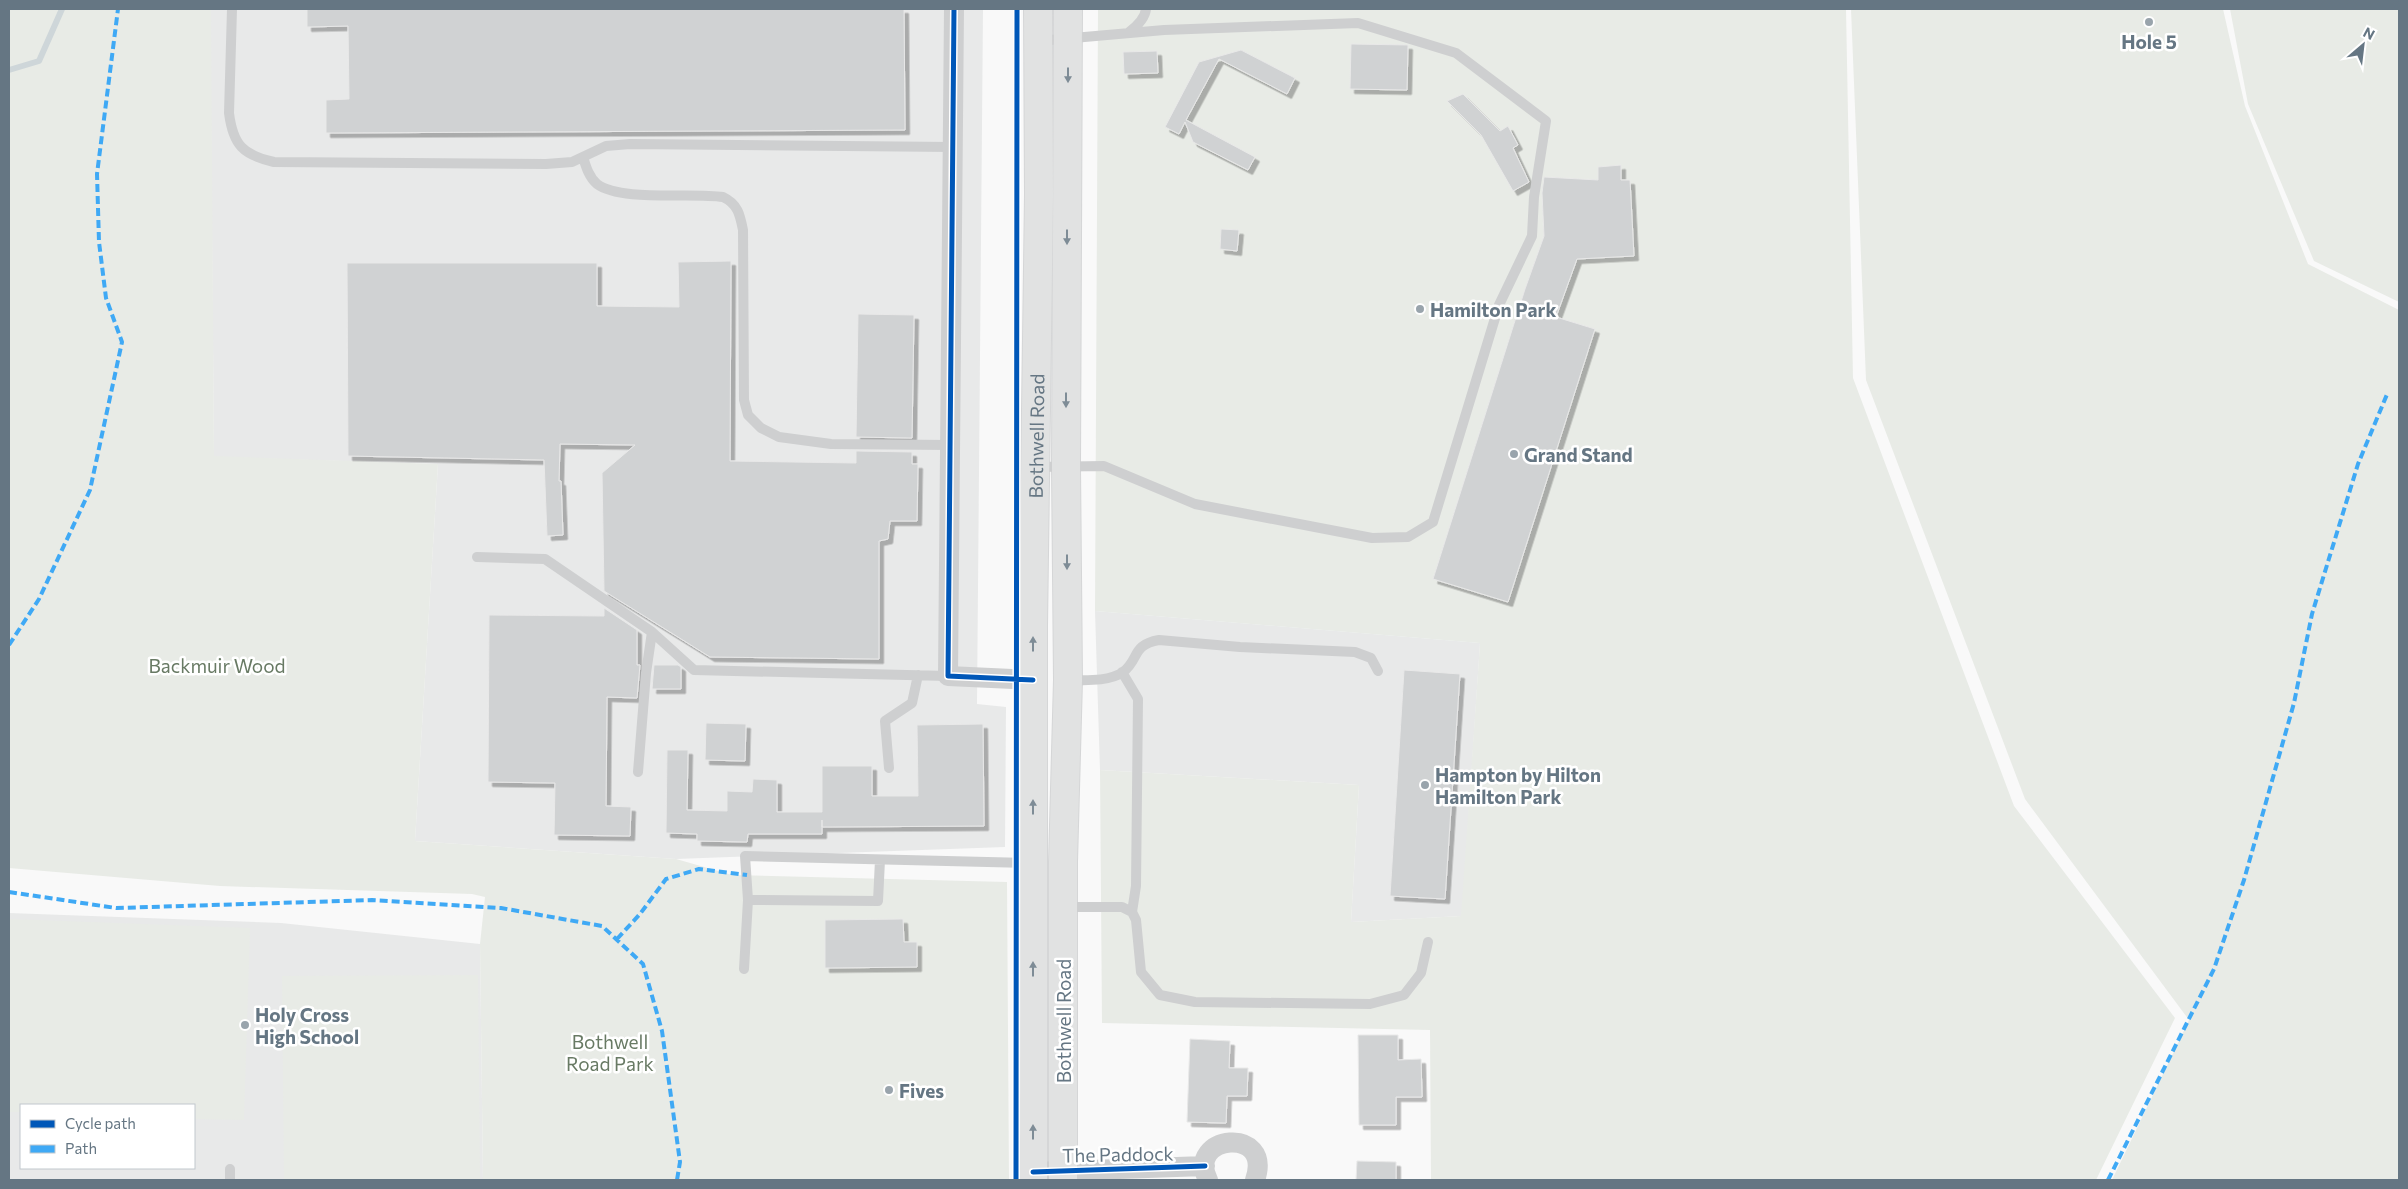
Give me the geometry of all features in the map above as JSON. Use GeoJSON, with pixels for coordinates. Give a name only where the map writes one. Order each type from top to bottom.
{"type":"FeatureCollection","features":[{"type":"Feature","properties":{"kind":"main road","name":"Bothwell Road"},"geometry":{"type":"LineString","coordinates":[[1033,1176],[1033,680],[1039,195],[1038,9]]}},
{"type":"Feature","properties":{"kind":"main road","name":"Bothwell Road"},"geometry":{"type":"LineString","coordinates":[[1063,1175],[1063,862],[1068,680],[1066,467],[1068,9]]}},
{"type":"Feature","properties":{"kind":"main road"},"geometry":{"type":"LineString","coordinates":[[1033,680],[1068,680]]}},
{"type":"Feature","properties":{"kind":"main road"},"geometry":{"type":"LineString","coordinates":[[1034,863],[1063,862]]}},
{"type":"Feature","properties":{"kind":"street"},"geometry":{"type":"LineString","coordinates":[[954,9],[948,676],[1033,680]]}},
{"type":"Feature","properties":{"kind":"street","name":"The Paddock"},"geometry":{"type":"LineString","coordinates":[[1033,1176],[1206,1173],[1206,1158],[1218,1145],[1234,1141],[1242,1144],[1255,1155],[1258,1172],[1255,1180]]}},
{"type":"Feature","properties":{"kind":"lane"},"geometry":{"type":"LineString","coordinates":[[232,9],[229,112],[231,127],[242,149],[255,158],[274,162],[546,164],[572,162],[606,146],[630,144],[953,147]]}},
{"type":"Feature","properties":{"kind":"lane"},"geometry":{"type":"LineString","coordinates":[[1128,33],[1136,27],[1145,14],[1146,9]]}},
{"type":"Feature","properties":{"kind":"lane"},"geometry":{"type":"LineString","coordinates":[[1036,467],[1104,466],[1195,504],[1372,538],[1408,536],[1433,522],[1499,305],[1532,236],[1534,197],[1546,121],[1456,53],[1358,23],[1164,30],[1038,42]]}},
{"type":"Feature","properties":{"kind":"lane"},"geometry":{"type":"LineString","coordinates":[[583,157],[587,172],[598,184],[613,190],[650,194],[712,195],[733,201],[739,211],[743,230],[744,400],[748,415],[761,428],[779,437],[831,444],[950,445]]}},
{"type":"Feature","properties":{"kind":"lane"},"geometry":{"type":"LineString","coordinates":[[478,557],[545,559],[652,632],[694,670],[948,676]]}},
{"type":"Feature","properties":{"kind":"lane"},"geometry":{"type":"LineString","coordinates":[[638,772],[646,673],[652,632]]}},
{"type":"Feature","properties":{"kind":"lane"},"geometry":{"type":"LineString","coordinates":[[1068,680],[1103,679],[1122,672],[1140,647],[1148,642],[1159,640],[1355,652],[1371,658],[1378,671]]}},
{"type":"Feature","properties":{"kind":"lane"},"geometry":{"type":"LineString","coordinates":[[1122,672],[1138,699],[1136,886],[1132,912],[1136,920],[1140,972],[1160,995],[1195,1002],[1370,1004],[1404,995],[1421,973],[1428,942]]}},
{"type":"Feature","properties":{"kind":"lane"},"geometry":{"type":"LineString","coordinates":[[889,768],[885,721],[912,703],[918,675]]}},
{"type":"Feature","properties":{"kind":"lane"},"geometry":{"type":"LineString","coordinates":[[744,969],[748,900],[745,856],[1034,863]]}},
{"type":"Feature","properties":{"kind":"lane"},"geometry":{"type":"LineString","coordinates":[[748,900],[878,901],[880,860]]}},
{"type":"Feature","properties":{"kind":"lane"},"geometry":{"type":"LineString","coordinates":[[1064,907],[1122,907],[1132,912]]}},
{"type":"Feature","properties":{"kind":"lane"},"geometry":{"type":"LineString","coordinates":[[230,1169],[230,1180]]}},
{"type":"Feature","properties":{"kind":"shaded area"},"geometry":{"type":"Polygon","coordinates":[[[210,9],[983,9],[977,704],[1006,707],[1005,847],[676,859],[415,841],[438,464],[214,457],[210,9]]]}},
{"type":"Feature","properties":{"kind":"shaded area"},"geometry":{"type":"Polygon","coordinates":[[[1095,611],[1480,643],[1462,916],[1351,922],[1359,785],[1100,770],[1095,611]]]}},
{"type":"Feature","properties":{"kind":"shaded area","name":"Holy Cross High School"},"geometry":{"type":"Polygon","coordinates":[[[9,913],[281,923],[480,944],[483,1180],[9,1180],[9,913]]]}},
{"type":"Feature","properties":{"kind":"green space","name":"Backmuir Wood"},"geometry":{"type":"Polygon","coordinates":[[[9,9],[211,9],[214,456],[438,464],[415,841],[676,859],[732,875],[1007,882],[1009,1180],[483,1180],[480,944],[485,897],[472,894],[220,886],[9,868],[9,9]]]}},
{"type":"Feature","properties":{"kind":"green space","name":"Hamilton Park"},"geometry":{"type":"Polygon","coordinates":[[[1098,9],[1846,9],[1853,378],[2014,806],[2175,1018],[2096,1180],[1431,1180],[1430,1030],[1102,1023],[1100,770],[1359,785],[1351,922],[1461,916],[1480,643],[1095,611],[1098,9]]]}},
{"type":"Feature","properties":{"kind":"green space"},"geometry":{"type":"Polygon","coordinates":[[[1851,9],[2223,9],[2245,106],[2308,264],[2399,310],[2399,1180],[2112,1180],[2189,1020],[2025,799],[1866,380],[1851,9]]]}},
{"type":"Feature","properties":{"kind":"green space"},"geometry":{"type":"Polygon","coordinates":[[[2230,9],[2399,9],[2399,302],[2314,261],[2248,104],[2230,9]]]}},
{"type":"Feature","properties":{"kind":"green space"},"geometry":{"type":"Polygon","coordinates":[[[9,919],[250,928],[244,1120],[195,1119],[195,1104],[20,1104],[20,1112],[9,1112],[9,919]]]}},
{"type":"Feature","properties":{"kind":"green space"},"geometry":{"type":"Polygon","coordinates":[[[478,975],[480,1180],[284,1180],[282,976],[478,975]]]}},
{"type":"Feature","properties":{"kind":"building"},"geometry":{"type":"Polygon","coordinates":[[[307,9],[904,9],[905,130],[326,133],[326,100],[349,99],[348,26],[307,27],[307,9]]]}},
{"type":"Feature","properties":{"kind":"building"},"geometry":{"type":"Polygon","coordinates":[[[1351,44],[1408,45],[1407,90],[1350,89],[1351,44]]]}},
{"type":"Feature","properties":{"kind":"building"},"geometry":{"type":"Polygon","coordinates":[[[1241,50],[1295,78],[1287,94],[1219,59],[1186,120],[1255,157],[1248,170],[1193,142],[1185,122],[1179,134],[1165,127],[1199,62],[1241,50]]]}},
{"type":"Feature","properties":{"kind":"building"},"geometry":{"type":"Polygon","coordinates":[[[1157,51],[1158,73],[1124,74],[1123,52],[1157,51]]]}},
{"type":"Feature","properties":{"kind":"building"},"geometry":{"type":"Polygon","coordinates":[[[1463,94],[1500,131],[1508,126],[1518,145],[1513,148],[1529,182],[1513,191],[1481,135],[1447,101],[1463,94]]]}},
{"type":"Feature","properties":{"kind":"building","name":"Grand Stand"},"geometry":{"type":"Polygon","coordinates":[[[1621,165],[1621,180],[1630,180],[1634,256],[1577,259],[1556,317],[1595,329],[1508,602],[1433,579],[1525,289],[1544,236],[1542,193],[1544,177],[1598,180],[1598,167],[1621,165]]]}},
{"type":"Feature","properties":{"kind":"building"},"geometry":{"type":"Polygon","coordinates":[[[1221,229],[1239,230],[1237,251],[1220,249],[1221,229]]]}},
{"type":"Feature","properties":{"kind":"building"},"geometry":{"type":"Polygon","coordinates":[[[731,261],[730,461],[856,463],[856,451],[912,452],[912,464],[918,464],[917,521],[890,521],[888,539],[879,541],[879,659],[710,657],[604,591],[602,473],[635,445],[560,444],[559,481],[561,481],[563,535],[547,536],[544,460],[348,456],[347,263],[597,263],[597,306],[679,307],[678,262],[731,261]]]}},
{"type":"Feature","properties":{"kind":"building"},"geometry":{"type":"Polygon","coordinates":[[[858,314],[914,315],[912,438],[856,437],[858,314]]]}},
{"type":"Feature","properties":{"kind":"building"},"geometry":{"type":"Polygon","coordinates":[[[604,608],[637,630],[637,665],[640,665],[637,698],[607,697],[606,806],[631,807],[630,836],[554,835],[555,783],[488,782],[489,615],[604,616],[604,608]]]}},
{"type":"Feature","properties":{"kind":"building"},"geometry":{"type":"Polygon","coordinates":[[[654,665],[678,665],[681,667],[681,689],[652,689],[654,665]]]}},
{"type":"Feature","properties":{"kind":"building","name":"Hampton by Hilton Hamilton Park"},"geometry":{"type":"Polygon","coordinates":[[[1404,670],[1460,674],[1445,899],[1390,896],[1404,670]]]}},
{"type":"Feature","properties":{"kind":"building"},"geometry":{"type":"Polygon","coordinates":[[[706,723],[746,724],[745,761],[705,760],[706,723]]]}},
{"type":"Feature","properties":{"kind":"building"},"geometry":{"type":"Polygon","coordinates":[[[983,724],[984,826],[822,827],[822,834],[748,834],[747,842],[697,841],[697,834],[666,833],[667,750],[688,750],[687,810],[727,811],[727,791],[752,792],[753,779],[777,780],[777,812],[822,812],[822,766],[872,766],[872,796],[918,796],[917,725],[983,724]]]}},
{"type":"Feature","properties":{"kind":"building"},"geometry":{"type":"Polygon","coordinates":[[[903,919],[904,942],[917,942],[917,967],[825,968],[825,920],[903,919]]]}},
{"type":"Feature","properties":{"kind":"building"},"geometry":{"type":"Polygon","coordinates":[[[1358,1035],[1398,1035],[1398,1060],[1421,1059],[1422,1097],[1396,1097],[1396,1125],[1359,1125],[1358,1035]]]}},
{"type":"Feature","properties":{"kind":"building"},"geometry":{"type":"Polygon","coordinates":[[[1190,1039],[1230,1041],[1229,1068],[1248,1068],[1247,1096],[1227,1096],[1226,1123],[1187,1122],[1190,1039]]]}},
{"type":"Feature","properties":{"kind":"building"},"geometry":{"type":"Polygon","coordinates":[[[1357,1161],[1396,1162],[1396,1180],[1356,1180],[1357,1161]]]}},
{"type":"Feature","properties":{"kind":"waterway"},"geometry":{"type":"LineString","coordinates":[[9,70],[39,61],[62,9]]}},
{"type":"Feature","properties":{"kind":"marked path"},"geometry":{"type":"LineString","coordinates":[[9,645],[39,599],[90,490],[122,342],[106,298],[99,242],[97,174],[118,9]]}},
{"type":"Feature","properties":{"kind":"marked path"},"geometry":{"type":"LineString","coordinates":[[2108,1180],[2214,969],[2244,880],[2294,703],[2312,614],[2358,464],[2388,392]]}},
{"type":"Feature","properties":{"kind":"marked path"},"geometry":{"type":"LineString","coordinates":[[617,939],[640,914],[666,879],[699,869],[747,875]]}},
{"type":"Feature","properties":{"kind":"marked path"},"geometry":{"type":"LineString","coordinates":[[9,892],[116,908],[372,900],[501,908],[602,926],[643,964],[662,1031],[680,1162],[677,1180]]}},
{"type":"Feature","properties":{"kind":"cycle path"},"geometry":{"type":"LineString","coordinates":[[954,9],[948,676],[1033,680]]}},
{"type":"Feature","properties":{"kind":"cycle path"},"geometry":{"type":"LineString","coordinates":[[1016,1180],[1017,9]]}},
{"type":"Feature","properties":{"kind":"cycle path"},"geometry":{"type":"LineString","coordinates":[[1033,1172],[1205,1166]]}},
{"type":"Feature","properties":{"kind":"place","name":"Hole 5"},"geometry":{"type":"Point","coordinates":[2149,22]}},
{"type":"Feature","properties":{"kind":"place","name":"Hamilton Park"},"geometry":{"type":"Point","coordinates":[1420,309]}},
{"type":"Feature","properties":{"kind":"place","name":"Grand Stand"},"geometry":{"type":"Point","coordinates":[1514,454]}},
{"type":"Feature","properties":{"kind":"place","name":"Hampton by Hilton Hamilton Park"},"geometry":{"type":"Point","coordinates":[1425,785]}},
{"type":"Feature","properties":{"kind":"place","name":"Holy Cross High School"},"geometry":{"type":"Point","coordinates":[245,1025]}},
{"type":"Feature","properties":{"kind":"place","name":"Fives"},"geometry":{"type":"Point","coordinates":[889,1090]}},
{"type":"Feature","properties":{"kind":"park label","name":"Bothwell Road Park"},"geometry":{"type":"Point","coordinates":[610,1052]}}]}
